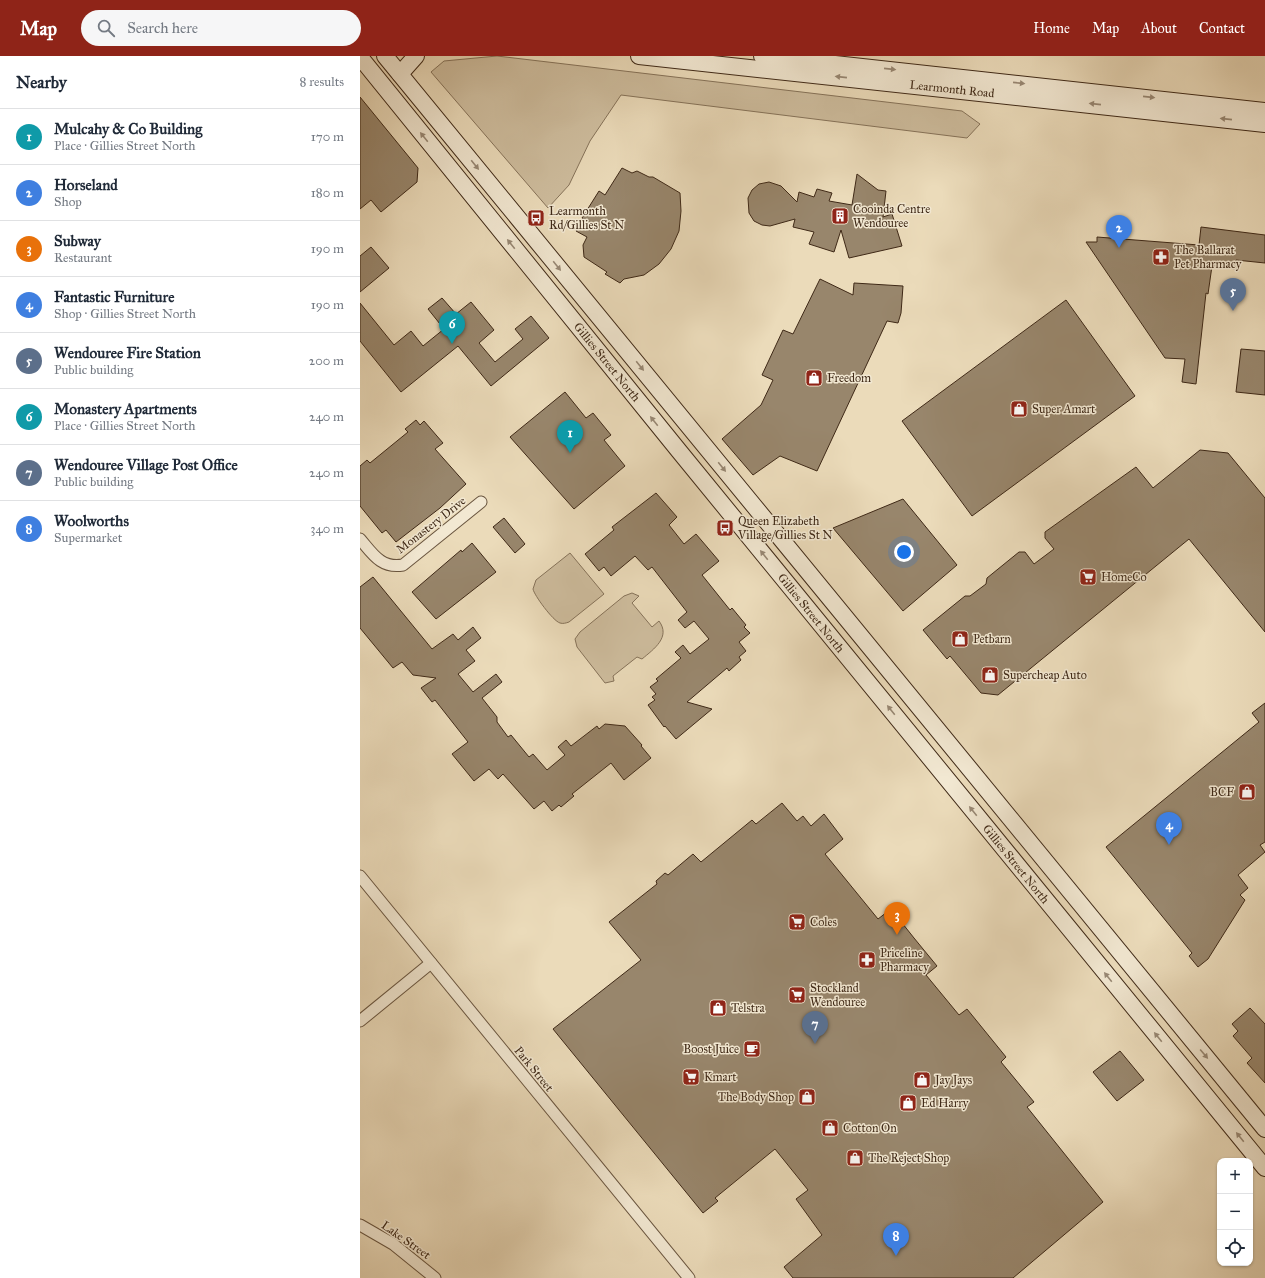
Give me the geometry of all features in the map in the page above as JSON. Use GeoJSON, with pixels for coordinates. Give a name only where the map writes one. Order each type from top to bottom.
{"type":"FeatureCollection","features":[{"type":"Feature","properties":{"kind":"main road","name":"Gillies Street North"},"geometry":{"type":"LineString","coordinates":[[385,56],[1265,1129]]}},
{"type":"Feature","properties":{"kind":"main road"},"geometry":{"type":"LineString","coordinates":[[400,74],[416,56]]}},
{"type":"Feature","properties":{"kind":"main road","name":"Learmonth Road"},"geometry":{"type":"LineString","coordinates":[[638,56],[781,64],[992,87],[1265,111]]}},
{"type":"Feature","properties":{"kind":"main road","name":"Learmonth Road"},"geometry":{"type":"LineString","coordinates":[[762,56],[781,64]]}},
{"type":"Feature","properties":{"kind":"main road","name":"Gillies Street North"},"geometry":{"type":"LineString","coordinates":[[360,57],[1265,1168]]}},
{"type":"Feature","properties":{"kind":"main road"},"geometry":{"type":"LineString","coordinates":[[360,72],[381,84]]}},
{"type":"Feature","properties":{"kind":"main road","name":"Learmonth Road"},"geometry":{"type":"LineString","coordinates":[[1046,92],[1265,124]]}},
{"type":"Feature","properties":{"kind":"main road"},"geometry":{"type":"LineString","coordinates":[[836,643],[854,628]]}},
{"type":"Feature","properties":{"kind":"main road"},"geometry":{"type":"LineString","coordinates":[[1133,1007],[1152,992]]}},
{"type":"Feature","properties":{"kind":"street","name":"Monastery Drive"},"geometry":{"type":"LineString","coordinates":[[360,539],[381,562],[390,566],[403,565],[481,502]]}},
{"type":"Feature","properties":{"kind":"street","name":"Park Street"},"geometry":{"type":"LineString","coordinates":[[360,876],[689,1278]]}},
{"type":"Feature","properties":{"kind":"street"},"geometry":{"type":"LineString","coordinates":[[360,1021],[431,963]]}},
{"type":"Feature","properties":{"kind":"street","name":"Lake Street"},"geometry":{"type":"LineString","coordinates":[[360,1225],[393,1244],[435,1278]]}},
{"type":"Feature","properties":{"kind":"shaded area"},"geometry":{"type":"Polygon","coordinates":[[[497,56],[962,111],[980,124],[967,138],[621,95],[590,141],[569,185],[548,208],[431,72],[444,61],[497,56]]]}},
{"type":"Feature","properties":{"kind":"shaded area"},"geometry":{"type":"Polygon","coordinates":[[[570,553],[604,594],[569,622],[561,623],[544,608],[533,589],[536,580],[570,553]]]}},
{"type":"Feature","properties":{"kind":"shaded area"},"geometry":{"type":"Polygon","coordinates":[[[632,593],[639,596],[632,603],[652,627],[659,621],[663,632],[662,637],[656,647],[642,659],[637,657],[613,676],[614,681],[605,683],[577,647],[575,639],[580,632],[624,596],[632,593]]]}},
{"type":"Feature","properties":{"kind":"building"},"geometry":{"type":"Polygon","coordinates":[[[360,97],[418,168],[417,182],[381,212],[371,200],[360,209],[360,97]]]}},
{"type":"Feature","properties":{"kind":"building"},"geometry":{"type":"Polygon","coordinates":[[[622,168],[632,173],[637,171],[649,177],[653,177],[680,193],[681,211],[679,231],[671,249],[659,264],[644,275],[624,279],[620,283],[605,274],[607,272],[584,257],[583,245],[587,237],[576,231],[585,219],[582,218],[599,191],[605,195],[622,168]]]}},
{"type":"Feature","properties":{"kind":"building","name":"Cooinda Centre Wendouree"},"geometry":{"type":"Polygon","coordinates":[[[857,174],[878,190],[886,191],[883,217],[892,214],[902,246],[849,258],[841,230],[834,252],[809,244],[814,232],[793,227],[795,219],[770,226],[762,225],[754,221],[749,213],[748,198],[752,190],[759,184],[769,182],[781,186],[797,202],[799,192],[814,197],[817,189],[832,193],[829,201],[852,205],[857,174]]]}},
{"type":"Feature","properties":{"kind":"building"},"geometry":{"type":"Polygon","coordinates":[[[1201,227],[1265,235],[1265,263],[1236,260],[1236,269],[1212,266],[1208,294],[1206,293],[1196,384],[1182,382],[1185,359],[1165,358],[1086,242],[1097,242],[1097,237],[1199,245],[1201,227]]]}},
{"type":"Feature","properties":{"kind":"building"},"geometry":{"type":"Polygon","coordinates":[[[371,247],[389,268],[360,292],[360,256],[371,247]]]}},
{"type":"Feature","properties":{"kind":"building","name":"Freedom"},"geometry":{"type":"Polygon","coordinates":[[[820,279],[853,295],[854,283],[903,286],[901,313],[898,323],[887,321],[817,471],[780,456],[753,475],[722,439],[761,405],[773,380],[762,375],[783,330],[793,334],[820,279]]]}},
{"type":"Feature","properties":{"kind":"building"},"geometry":{"type":"Polygon","coordinates":[[[442,298],[456,314],[471,302],[494,330],[479,343],[495,362],[523,339],[515,329],[531,316],[549,338],[491,386],[458,346],[401,392],[360,341],[360,303],[394,345],[411,331],[423,346],[444,329],[428,309],[442,298]]]}},
{"type":"Feature","properties":{"kind":"building","name":"Super Amart"},"geometry":{"type":"Polygon","coordinates":[[[1066,300],[1135,396],[972,516],[902,421],[1066,300]]]}},
{"type":"Feature","properties":{"kind":"building"},"geometry":{"type":"Polygon","coordinates":[[[1241,349],[1265,351],[1265,395],[1236,392],[1241,349]]]}},
{"type":"Feature","properties":{"kind":"building"},"geometry":{"type":"Polygon","coordinates":[[[565,392],[586,418],[593,413],[611,435],[604,440],[625,466],[574,509],[510,437],[565,392]]]}},
{"type":"Feature","properties":{"kind":"building"},"geometry":{"type":"Polygon","coordinates":[[[416,420],[420,425],[424,421],[443,443],[435,449],[466,484],[440,508],[396,542],[386,530],[382,533],[360,506],[360,466],[367,460],[370,463],[408,432],[405,429],[416,420]]]}},
{"type":"Feature","properties":{"kind":"building"},"geometry":{"type":"Polygon","coordinates":[[[1200,450],[1228,453],[1265,498],[1265,632],[1189,539],[998,695],[981,693],[950,656],[947,659],[923,630],[965,596],[970,596],[986,584],[987,578],[1019,552],[1025,552],[1034,564],[1054,549],[1045,538],[1045,532],[1136,467],[1153,488],[1200,450]]]}},
{"type":"Feature","properties":{"kind":"building"},"geometry":{"type":"Polygon","coordinates":[[[656,493],[677,517],[669,525],[684,544],[696,534],[719,561],[702,575],[730,610],[732,608],[746,625],[744,627],[750,633],[739,642],[746,651],[739,657],[741,660],[729,671],[727,668],[687,702],[712,709],[676,739],[665,726],[664,727],[648,705],[655,700],[652,697],[656,694],[650,687],[658,681],[656,679],[681,658],[675,652],[683,645],[690,654],[709,639],[694,621],[685,628],[678,620],[687,612],[652,567],[648,570],[635,556],[611,576],[604,567],[599,571],[585,554],[614,530],[612,527],[656,493]]]}},
{"type":"Feature","properties":{"kind":"building"},"geometry":{"type":"Polygon","coordinates":[[[903,499],[957,565],[903,611],[833,528],[903,499]]]}},
{"type":"Feature","properties":{"kind":"building"},"geometry":{"type":"Polygon","coordinates":[[[504,518],[525,544],[515,553],[493,527],[504,518]]]}},
{"type":"Feature","properties":{"kind":"building"},"geometry":{"type":"Polygon","coordinates":[[[472,543],[496,572],[436,619],[412,592],[461,550],[462,552],[472,543]]]}},
{"type":"Feature","properties":{"kind":"building"},"geometry":{"type":"Polygon","coordinates":[[[373,577],[432,649],[453,634],[458,640],[473,627],[481,638],[466,650],[475,661],[458,674],[473,692],[496,674],[502,682],[482,698],[497,717],[497,722],[508,737],[511,735],[529,757],[533,754],[547,770],[565,755],[558,747],[566,740],[571,746],[597,726],[599,729],[605,724],[625,726],[642,745],[641,746],[651,758],[624,780],[611,763],[572,794],[574,796],[561,807],[559,805],[552,811],[544,801],[534,809],[503,774],[498,779],[489,769],[474,781],[452,754],[468,742],[435,700],[432,702],[421,688],[436,678],[413,675],[402,662],[393,668],[360,628],[360,587],[373,577]]]}},
{"type":"Feature","properties":{"kind":"building"},"geometry":{"type":"Polygon","coordinates":[[[1265,703],[1265,842],[1260,845],[1265,852],[1238,875],[1248,888],[1240,895],[1245,900],[1208,959],[1198,967],[1189,956],[1192,953],[1106,847],[1259,722],[1252,713],[1265,703]]]}},
{"type":"Feature","properties":{"kind":"building"},"geometry":{"type":"Polygon","coordinates":[[[782,803],[797,821],[803,816],[811,826],[824,814],[843,839],[825,854],[878,919],[891,909],[937,966],[926,975],[959,1015],[967,1009],[1006,1057],[1001,1062],[1034,1102],[1027,1107],[1103,1202],[1013,1278],[793,1278],[784,1267],[822,1235],[796,1199],[808,1190],[775,1149],[715,1198],[718,1201],[703,1213],[553,1029],[641,960],[609,922],[657,884],[656,881],[665,873],[668,875],[693,854],[701,862],[752,820],[756,824],[782,803]]]}},
{"type":"Feature","properties":{"kind":"building"},"geometry":{"type":"Polygon","coordinates":[[[1250,1008],[1265,1024],[1265,1083],[1247,1063],[1252,1058],[1233,1036],[1238,1031],[1232,1024],[1250,1008]]]}},
{"type":"Feature","properties":{"kind":"building"},"geometry":{"type":"Polygon","coordinates":[[[1120,1051],[1144,1080],[1117,1101],[1093,1072],[1120,1051]]]}},
{"type":"Feature","properties":{"kind":"place","name":"Cooinda Centre Wendouree"},"geometry":{"type":"Point","coordinates":[840,216]}},
{"type":"Feature","properties":{"kind":"place","name":"Learmonth Rd/Gillies St N"},"geometry":{"type":"Point","coordinates":[536,218]}},
{"type":"Feature","properties":{"kind":"place","name":"Horseland"},"geometry":{"type":"Point","coordinates":[1119,248]}},
{"type":"Feature","properties":{"kind":"place","name":"The Ballarat Pet Pharmacy"},"geometry":{"type":"Point","coordinates":[1161,257]}},
{"type":"Feature","properties":{"kind":"place","name":"Wendouree Fire Station"},"geometry":{"type":"Point","coordinates":[1233,311]}},
{"type":"Feature","properties":{"kind":"place","name":"Monastery Apartments"},"geometry":{"type":"Point","coordinates":[452,344]}},
{"type":"Feature","properties":{"kind":"place","name":"Freedom"},"geometry":{"type":"Point","coordinates":[814,378]}},
{"type":"Feature","properties":{"kind":"place","name":"Super Amart"},"geometry":{"type":"Point","coordinates":[1019,409]}},
{"type":"Feature","properties":{"kind":"place","name":"Mulcahy & Co Building"},"geometry":{"type":"Point","coordinates":[570,453]}},
{"type":"Feature","properties":{"kind":"place","name":"Queen Elizabeth Village/Gillies St N"},"geometry":{"type":"Point","coordinates":[725,528]}},
{"type":"Feature","properties":{"kind":"place","name":"HomeCo"},"geometry":{"type":"Point","coordinates":[1088,577]}},
{"type":"Feature","properties":{"kind":"place","name":"Petbarn"},"geometry":{"type":"Point","coordinates":[960,639]}},
{"type":"Feature","properties":{"kind":"place","name":"Supercheap Auto"},"geometry":{"type":"Point","coordinates":[990,675]}},
{"type":"Feature","properties":{"kind":"place","name":"BCF"},"geometry":{"type":"Point","coordinates":[1247,792]}},
{"type":"Feature","properties":{"kind":"place","name":"Fantastic Furniture"},"geometry":{"type":"Point","coordinates":[1169,845]}},
{"type":"Feature","properties":{"kind":"place","name":"Coles"},"geometry":{"type":"Point","coordinates":[797,922]}},
{"type":"Feature","properties":{"kind":"place","name":"Subway"},"geometry":{"type":"Point","coordinates":[897,935]}},
{"type":"Feature","properties":{"kind":"place","name":"Priceline Pharmacy"},"geometry":{"type":"Point","coordinates":[867,960]}},
{"type":"Feature","properties":{"kind":"place","name":"Stockland Wendouree"},"geometry":{"type":"Point","coordinates":[797,995]}},
{"type":"Feature","properties":{"kind":"place","name":"Telstra"},"geometry":{"type":"Point","coordinates":[718,1008]}},
{"type":"Feature","properties":{"kind":"place","name":"Wendouree Village Post Office"},"geometry":{"type":"Point","coordinates":[815,1044]}},
{"type":"Feature","properties":{"kind":"place","name":"Boost Juice"},"geometry":{"type":"Point","coordinates":[752,1049]}},
{"type":"Feature","properties":{"kind":"place","name":"Kmart"},"geometry":{"type":"Point","coordinates":[691,1077]}},
{"type":"Feature","properties":{"kind":"place","name":"Jay Jays"},"geometry":{"type":"Point","coordinates":[922,1080]}},
{"type":"Feature","properties":{"kind":"place","name":"The Body Shop"},"geometry":{"type":"Point","coordinates":[807,1097]}},
{"type":"Feature","properties":{"kind":"place","name":"Ed Harry"},"geometry":{"type":"Point","coordinates":[908,1103]}},
{"type":"Feature","properties":{"kind":"place","name":"Cotton On"},"geometry":{"type":"Point","coordinates":[830,1128]}},
{"type":"Feature","properties":{"kind":"place","name":"The Reject Shop"},"geometry":{"type":"Point","coordinates":[855,1158]}},
{"type":"Feature","properties":{"kind":"place","name":"Woolworths"},"geometry":{"type":"Point","coordinates":[896,1256]}}]}
